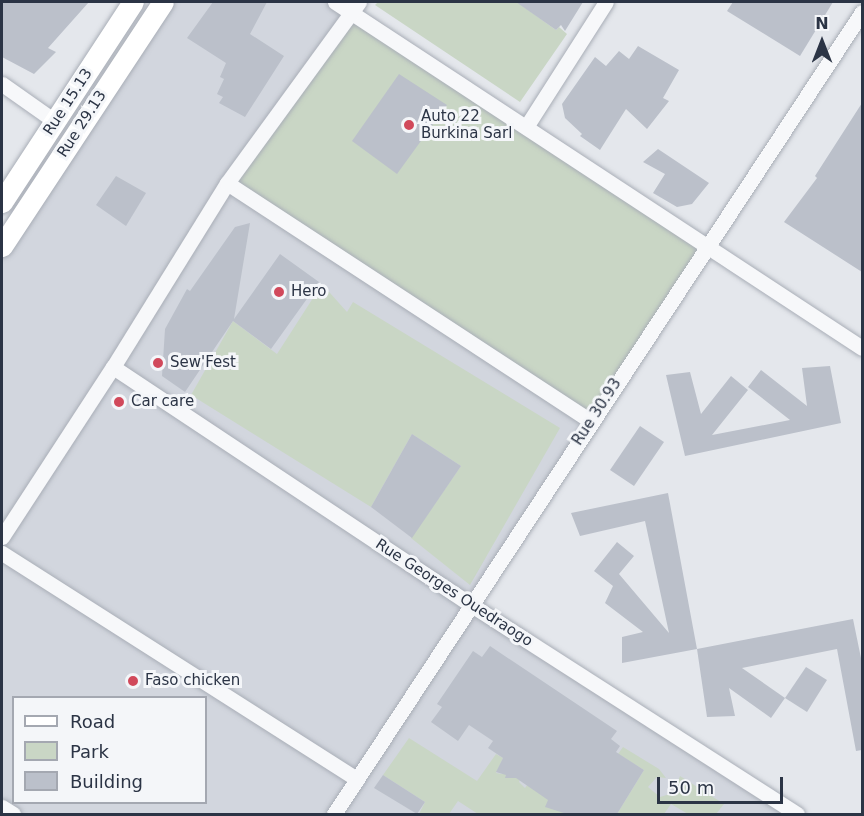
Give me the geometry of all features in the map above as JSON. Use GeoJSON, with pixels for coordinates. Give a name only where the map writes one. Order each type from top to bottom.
{"type":"FeatureCollection","features":[{"type":"Feature","properties":{"kind":"main road","name":"Rue 15.13"},"geometry":{"type":"LineString","coordinates":[[2,202],[133,2]]}},
{"type":"Feature","properties":{"kind":"main road","name":"Rue 29.13"},"geometry":{"type":"LineString","coordinates":[[2,246],[163,2]]}},
{"type":"Feature","properties":{"kind":"street"},"geometry":{"type":"LineString","coordinates":[[335,2],[355,7],[526,127],[862,348]]}},
{"type":"Feature","properties":{"kind":"street"},"geometry":{"type":"LineString","coordinates":[[526,127],[606,2]]}},
{"type":"Feature","properties":{"kind":"street"},"geometry":{"type":"LineString","coordinates":[[2,537],[113,367],[227,183],[355,7]]}},
{"type":"Feature","properties":{"kind":"street","name":"Rue 30.93"},"geometry":{"type":"LineString","coordinates":[[334,814],[862,12]]}},
{"type":"Feature","properties":{"kind":"street"},"geometry":{"type":"LineString","coordinates":[[2,84],[56,122]]}},
{"type":"Feature","properties":{"kind":"street"},"geometry":{"type":"LineString","coordinates":[[227,183],[591,421]]}},
{"type":"Feature","properties":{"kind":"street","name":"Rue Georges Ouedraogo"},"geometry":{"type":"LineString","coordinates":[[113,367],[472,606],[797,814]]}},
{"type":"Feature","properties":{"kind":"street"},"geometry":{"type":"LineString","coordinates":[[2,553],[357,779]]}},
{"type":"Feature","properties":{"kind":"street"},"geometry":{"type":"LineString","coordinates":[[2,807],[13,814]]}},
{"type":"Feature","properties":{"kind":"shaded area"},"geometry":{"type":"Polygon","coordinates":[[[163,2],[335,2],[704,251],[473,605],[797,814],[2,814],[2,246],[163,2]]]}},
{"type":"Feature","properties":{"kind":"green space"},"geometry":{"type":"Polygon","coordinates":[[[378,2],[517,2],[556,30],[559,27],[567,34],[520,102],[375,5],[378,2]]]}},
{"type":"Feature","properties":{"kind":"green space"},"geometry":{"type":"Polygon","coordinates":[[[353,21],[704,251],[586,418],[230,185],[353,21]]]}},
{"type":"Feature","properties":{"kind":"green space"},"geometry":{"type":"Polygon","coordinates":[[[322,284],[347,312],[353,302],[560,428],[470,585],[411,538],[461,466],[412,434],[371,507],[191,395],[233,321],[277,354],[322,284]]]}},
{"type":"Feature","properties":{"kind":"green space"},"geometry":{"type":"Polygon","coordinates":[[[409,738],[477,781],[496,754],[503,758],[496,773],[502,774],[507,765],[506,778],[523,772],[519,782],[525,788],[531,780],[552,791],[546,807],[578,809],[573,814],[478,814],[458,801],[449,814],[419,814],[425,802],[383,775],[409,738]]]}},
{"type":"Feature","properties":{"kind":"green space"},"geometry":{"type":"Polygon","coordinates":[[[623,747],[659,769],[666,778],[657,777],[648,787],[660,797],[673,793],[680,776],[724,804],[716,814],[688,814],[671,804],[664,814],[617,814],[644,770],[618,754],[623,747]]]}},
{"type":"Feature","properties":{"kind":"building"},"geometry":{"type":"Polygon","coordinates":[[[2,2],[89,2],[48,48],[56,52],[34,74],[2,57],[2,2]]]}},
{"type":"Feature","properties":{"kind":"building"},"geometry":{"type":"Polygon","coordinates":[[[213,2],[267,2],[250,34],[284,56],[245,117],[219,103],[223,97],[217,94],[224,79],[220,77],[226,63],[187,38],[213,2]]]}},
{"type":"Feature","properties":{"kind":"building"},"geometry":{"type":"Polygon","coordinates":[[[516,2],[583,2],[565,31],[561,25],[556,30],[516,2]]]}},
{"type":"Feature","properties":{"kind":"building"},"geometry":{"type":"Polygon","coordinates":[[[733,2],[833,2],[800,56],[727,11],[733,2]]]}},
{"type":"Feature","properties":{"kind":"building"},"geometry":{"type":"Polygon","coordinates":[[[638,46],[679,70],[663,98],[669,101],[647,129],[626,109],[600,150],[580,136],[582,134],[565,118],[562,104],[595,57],[606,66],[619,51],[629,59],[638,46]]]}},
{"type":"Feature","properties":{"kind":"building"},"geometry":{"type":"Polygon","coordinates":[[[399,74],[447,105],[397,174],[352,141],[399,74]]]}},
{"type":"Feature","properties":{"kind":"building"},"geometry":{"type":"Polygon","coordinates":[[[862,103],[862,272],[784,222],[817,178],[815,176],[862,103]]]}},
{"type":"Feature","properties":{"kind":"building"},"geometry":{"type":"Polygon","coordinates":[[[658,149],[709,183],[692,204],[677,207],[653,193],[665,174],[643,162],[658,149]]]}},
{"type":"Feature","properties":{"kind":"building"},"geometry":{"type":"Polygon","coordinates":[[[116,176],[146,193],[126,226],[96,205],[116,176]]]}},
{"type":"Feature","properties":{"kind":"building"},"geometry":{"type":"Polygon","coordinates":[[[250,223],[234,319],[280,254],[319,282],[271,349],[233,321],[185,392],[162,376],[165,329],[187,289],[190,291],[235,227],[250,223]]]}},
{"type":"Feature","properties":{"kind":"building"},"geometry":{"type":"Polygon","coordinates":[[[830,366],[841,423],[685,456],[666,375],[690,372],[701,414],[731,376],[748,390],[712,435],[790,420],[748,387],[761,370],[807,406],[802,368],[830,366]]]}},
{"type":"Feature","properties":{"kind":"building"},"geometry":{"type":"Polygon","coordinates":[[[640,426],[664,442],[634,486],[610,470],[640,426]]]}},
{"type":"Feature","properties":{"kind":"building"},"geometry":{"type":"Polygon","coordinates":[[[412,434],[461,466],[412,538],[371,507],[412,434]]]}},
{"type":"Feature","properties":{"kind":"building"},"geometry":{"type":"Polygon","coordinates":[[[668,493],[697,649],[622,663],[622,637],[643,632],[605,603],[613,586],[594,571],[617,542],[634,556],[619,574],[669,633],[645,521],[580,536],[571,513],[668,493]]]}},
{"type":"Feature","properties":{"kind":"building"},"geometry":{"type":"Polygon","coordinates":[[[853,619],[862,663],[862,750],[856,751],[837,649],[742,668],[785,698],[771,718],[729,688],[735,716],[707,717],[697,649],[853,619]]]}},
{"type":"Feature","properties":{"kind":"building"},"geometry":{"type":"Polygon","coordinates":[[[490,646],[617,731],[611,739],[620,746],[616,752],[644,770],[617,814],[567,814],[545,807],[548,800],[516,778],[505,778],[506,775],[496,772],[503,758],[488,748],[493,741],[469,725],[458,741],[431,722],[442,707],[437,704],[473,651],[482,657],[490,646]]]}},
{"type":"Feature","properties":{"kind":"building"},"geometry":{"type":"Polygon","coordinates":[[[806,667],[827,680],[807,712],[785,698],[806,667]]]}},
{"type":"Feature","properties":{"kind":"building"},"geometry":{"type":"Polygon","coordinates":[[[383,775],[425,802],[417,814],[374,788],[383,775]]]}},
{"type":"Feature","properties":{"kind":"place","name":"Auto 22 Burkina Sarl"},"geometry":{"type":"Point","coordinates":[409,125]}},
{"type":"Feature","properties":{"kind":"place","name":"Hero"},"geometry":{"type":"Point","coordinates":[279,292]}},
{"type":"Feature","properties":{"kind":"place","name":"Sew'Fest"},"geometry":{"type":"Point","coordinates":[158,363]}},
{"type":"Feature","properties":{"kind":"place","name":"Car care"},"geometry":{"type":"Point","coordinates":[119,402]}},
{"type":"Feature","properties":{"kind":"place","name":"Faso chicken"},"geometry":{"type":"Point","coordinates":[133,681]}}]}
